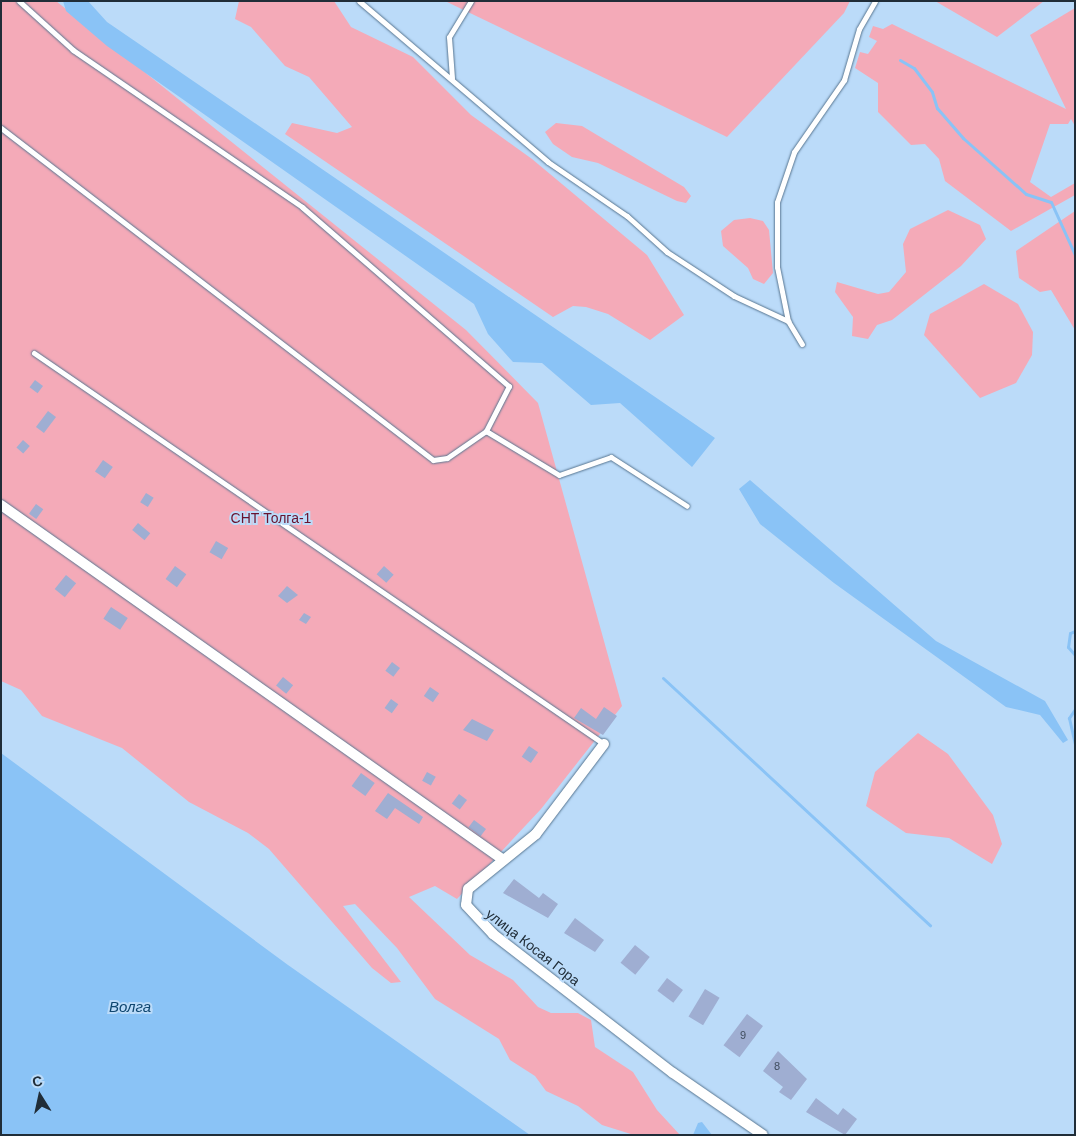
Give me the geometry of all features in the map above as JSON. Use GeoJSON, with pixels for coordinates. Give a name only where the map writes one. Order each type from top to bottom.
{"type":"FeatureCollection","features":[{"type":"Feature","properties":{"kind":"street"},"geometry":{"type":"LineString","coordinates":[[1,505],[502,859]]}},
{"type":"Feature","properties":{"kind":"street","name":"улица Косая Гора"},"geometry":{"type":"LineString","coordinates":[[604,744],[536,834],[502,859],[468,889],[466,906],[479,923],[673,1073],[763,1135]]}},
{"type":"Feature","properties":{"kind":"lane"},"geometry":{"type":"LineString","coordinates":[[1,128],[433,460],[447,458],[486,432],[510,386],[302,208],[73,50],[19,1]]}},
{"type":"Feature","properties":{"kind":"lane"},"geometry":{"type":"LineString","coordinates":[[359,1],[452,78],[548,162],[627,216],[667,252],[734,296],[788,321]]}},
{"type":"Feature","properties":{"kind":"lane"},"geometry":{"type":"LineString","coordinates":[[452,78],[449,38],[471,1]]}},
{"type":"Feature","properties":{"kind":"lane"},"geometry":{"type":"LineString","coordinates":[[802,344],[788,321],[777,267],[777,202],[794,152],[844,80],[859,29],[875,1]]}},
{"type":"Feature","properties":{"kind":"lane"},"geometry":{"type":"LineString","coordinates":[[34,353],[604,744]]}},
{"type":"Feature","properties":{"kind":"lane"},"geometry":{"type":"LineString","coordinates":[[486,432],[559,474],[612,457],[687,506]]}},
{"type":"Feature","properties":{"kind":"green space","name":"СНТ Толга-1"},"geometry":{"type":"Polygon","coordinates":[[[1,1],[56,1],[466,330],[538,403],[622,706],[541,809],[457,899],[435,886],[409,897],[470,955],[513,980],[538,1007],[551,1013],[578,1013],[591,1020],[595,1047],[633,1072],[657,1110],[680,1135],[634,1135],[602,1125],[578,1106],[546,1091],[535,1076],[510,1060],[499,1039],[435,999],[397,948],[355,904],[343,906],[401,982],[391,983],[372,968],[269,849],[248,833],[189,802],[122,748],[42,716],[21,690],[1,681],[1,1]]]}},
{"type":"Feature","properties":{"kind":"green space"},"geometry":{"type":"Polygon","coordinates":[[[239,1],[334,1],[351,27],[413,57],[471,115],[532,159],[647,255],[684,315],[650,340],[608,314],[586,307],[573,306],[553,317],[285,134],[292,123],[337,133],[352,127],[309,77],[285,66],[251,27],[235,19],[239,1]]]}},
{"type":"Feature","properties":{"kind":"green space"},"geometry":{"type":"Polygon","coordinates":[[[445,1],[850,1],[844,13],[727,137],[445,1]]]}},
{"type":"Feature","properties":{"kind":"green space"},"geometry":{"type":"Polygon","coordinates":[[[935,1],[1044,1],[997,37],[935,1]]]}},
{"type":"Feature","properties":{"kind":"green space"},"geometry":{"type":"Polygon","coordinates":[[[1075,8],[1075,126],[1071,119],[1068,124],[1050,124],[1030,182],[1051,197],[1075,183],[1075,195],[1011,231],[945,181],[939,159],[925,144],[911,145],[878,112],[878,83],[855,68],[860,52],[868,54],[877,41],[869,37],[873,26],[883,29],[892,24],[1066,109],[1030,35],[1075,8]]]}},
{"type":"Feature","properties":{"kind":"green space"},"geometry":{"type":"Polygon","coordinates":[[[556,123],[582,126],[684,187],[691,196],[686,203],[677,201],[598,163],[572,157],[553,144],[545,132],[556,123]]]}},
{"type":"Feature","properties":{"kind":"green space"},"geometry":{"type":"Polygon","coordinates":[[[948,210],[980,225],[986,239],[961,266],[892,320],[877,325],[868,339],[852,336],[853,317],[835,292],[837,282],[878,294],[889,292],[906,272],[903,244],[910,229],[948,210]]]}},
{"type":"Feature","properties":{"kind":"green space"},"geometry":{"type":"Polygon","coordinates":[[[1075,211],[1075,330],[1051,290],[1040,292],[1019,278],[1016,251],[1075,211]]]}},
{"type":"Feature","properties":{"kind":"green space"},"geometry":{"type":"Polygon","coordinates":[[[750,218],[763,221],[769,230],[773,273],[764,284],[753,279],[748,268],[723,246],[721,231],[734,220],[750,218]]]}},
{"type":"Feature","properties":{"kind":"green space"},"geometry":{"type":"Polygon","coordinates":[[[984,284],[1018,304],[1033,332],[1032,355],[1016,383],[980,398],[924,335],[930,314],[984,284]]]}},
{"type":"Feature","properties":{"kind":"green space"},"geometry":{"type":"Polygon","coordinates":[[[918,733],[948,754],[993,815],[1002,844],[992,864],[949,838],[906,833],[866,806],[875,772],[918,733]]]}},
{"type":"Feature","properties":{"kind":"water"},"geometry":{"type":"Polygon","coordinates":[[[63,1],[88,1],[107,22],[715,438],[692,467],[620,403],[591,405],[542,363],[513,362],[488,334],[474,304],[107,46],[66,11],[63,1]]]}},
{"type":"Feature","properties":{"kind":"water"},"geometry":{"type":"Polygon","coordinates":[[[750,480],[936,641],[1045,701],[1068,740],[1063,743],[1040,715],[1006,707],[834,583],[760,524],[739,489],[750,480]]]}},
{"type":"Feature","properties":{"kind":"water","name":"Волга"},"geometry":{"type":"Polygon","coordinates":[[[1,753],[288,965],[530,1135],[1,1135],[1,753]]]}},
{"type":"Feature","properties":{"kind":"water"},"geometry":{"type":"Polygon","coordinates":[[[702,1122],[712,1135],[693,1135],[698,1123],[702,1122]]]}},
{"type":"Feature","properties":{"kind":"building"},"geometry":{"type":"Polygon","coordinates":[[[35,380],[43,386],[38,393],[30,387],[35,380]]]}},
{"type":"Feature","properties":{"kind":"building"},"geometry":{"type":"Polygon","coordinates":[[[48,411],[56,417],[44,433],[36,427],[48,411]]]}},
{"type":"Feature","properties":{"kind":"building"},"geometry":{"type":"Polygon","coordinates":[[[23,440],[30,446],[23,453],[16,448],[23,440]]]}},
{"type":"Feature","properties":{"kind":"building"},"geometry":{"type":"Polygon","coordinates":[[[103,460],[113,467],[105,478],[95,471],[103,460]]]}},
{"type":"Feature","properties":{"kind":"building"},"geometry":{"type":"Polygon","coordinates":[[[146,493],[154,498],[148,507],[140,502],[146,493]]]}},
{"type":"Feature","properties":{"kind":"building"},"geometry":{"type":"Polygon","coordinates":[[[36,504],[43,509],[36,519],[29,514],[36,504]]]}},
{"type":"Feature","properties":{"kind":"building"},"geometry":{"type":"Polygon","coordinates":[[[138,523],[150,533],[144,540],[132,530],[138,523]]]}},
{"type":"Feature","properties":{"kind":"building"},"geometry":{"type":"Polygon","coordinates":[[[216,541],[228,548],[222,559],[210,552],[216,541]]]}},
{"type":"Feature","properties":{"kind":"building"},"geometry":{"type":"Polygon","coordinates":[[[175,566],[186,574],[177,587],[166,579],[175,566]]]}},
{"type":"Feature","properties":{"kind":"building"},"geometry":{"type":"Polygon","coordinates":[[[384,566],[394,575],[386,583],[377,574],[384,566]]]}},
{"type":"Feature","properties":{"kind":"building"},"geometry":{"type":"Polygon","coordinates":[[[66,575],[76,583],[65,597],[55,589],[66,575]]]}},
{"type":"Feature","properties":{"kind":"building"},"geometry":{"type":"Polygon","coordinates":[[[287,586],[298,595],[287,603],[278,596],[287,586]]]}},
{"type":"Feature","properties":{"kind":"building"},"geometry":{"type":"Polygon","coordinates":[[[111,607],[128,618],[120,630],[103,619],[111,607]]]}},
{"type":"Feature","properties":{"kind":"building"},"geometry":{"type":"Polygon","coordinates":[[[304,613],[311,617],[306,624],[299,620],[304,613]]]}},
{"type":"Feature","properties":{"kind":"building"},"geometry":{"type":"Polygon","coordinates":[[[392,662],[400,668],[393,677],[385,671],[392,662]]]}},
{"type":"Feature","properties":{"kind":"building"},"geometry":{"type":"Polygon","coordinates":[[[283,677],[293,685],[286,694],[276,686],[283,677]]]}},
{"type":"Feature","properties":{"kind":"building"},"geometry":{"type":"Polygon","coordinates":[[[430,687],[439,693],[433,702],[424,696],[430,687]]]}},
{"type":"Feature","properties":{"kind":"building"},"geometry":{"type":"Polygon","coordinates":[[[391,699],[398,704],[392,713],[385,708],[391,699]]]}},
{"type":"Feature","properties":{"kind":"building"},"geometry":{"type":"Polygon","coordinates":[[[604,707],[617,716],[603,735],[574,718],[581,708],[596,719],[604,707]]]}},
{"type":"Feature","properties":{"kind":"building"},"geometry":{"type":"Polygon","coordinates":[[[472,719],[494,730],[487,741],[463,730],[472,719]]]}},
{"type":"Feature","properties":{"kind":"building"},"geometry":{"type":"Polygon","coordinates":[[[529,746],[538,752],[531,763],[522,757],[529,746]]]}},
{"type":"Feature","properties":{"kind":"building"},"geometry":{"type":"Polygon","coordinates":[[[427,772],[436,777],[431,786],[422,781],[427,772]]]}},
{"type":"Feature","properties":{"kind":"building"},"geometry":{"type":"Polygon","coordinates":[[[361,773],[375,783],[365,796],[352,786],[361,773]]]}},
{"type":"Feature","properties":{"kind":"building"},"geometry":{"type":"Polygon","coordinates":[[[388,793],[423,817],[419,824],[395,808],[387,819],[375,811],[388,793]]]}},
{"type":"Feature","properties":{"kind":"building"},"geometry":{"type":"Polygon","coordinates":[[[459,794],[467,800],[460,810],[452,804],[459,794]]]}},
{"type":"Feature","properties":{"kind":"building"},"geometry":{"type":"Polygon","coordinates":[[[474,820],[486,829],[481,836],[469,827],[474,820]]]}},
{"type":"Feature","properties":{"kind":"building"},"geometry":{"type":"Polygon","coordinates":[[[514,879],[539,898],[543,893],[558,904],[548,918],[503,893],[514,879]]]}},
{"type":"Feature","properties":{"kind":"building"},"geometry":{"type":"Polygon","coordinates":[[[575,918],[604,940],[595,952],[564,933],[575,918]]]}},
{"type":"Feature","properties":{"kind":"building"},"geometry":{"type":"Polygon","coordinates":[[[635,945],[650,957],[635,975],[621,963],[635,945]]]}},
{"type":"Feature","properties":{"kind":"building"},"geometry":{"type":"Polygon","coordinates":[[[667,978],[683,990],[673,1003],[657,991],[667,978]]]}},
{"type":"Feature","properties":{"kind":"building"},"geometry":{"type":"Polygon","coordinates":[[[705,989],[720,998],[703,1025],[689,1016],[705,989]]]}},
{"type":"Feature","properties":{"kind":"building"},"geometry":{"type":"Polygon","coordinates":[[[747,1014],[763,1026],[740,1057],[724,1045],[747,1014]]]}},
{"type":"Feature","properties":{"kind":"building"},"geometry":{"type":"Polygon","coordinates":[[[778,1051],[807,1079],[791,1100],[779,1092],[783,1087],[763,1071],[778,1051]]]}},
{"type":"Feature","properties":{"kind":"building"},"geometry":{"type":"Polygon","coordinates":[[[816,1098],[838,1115],[843,1108],[857,1119],[845,1135],[806,1112],[816,1098]]]}},
{"type":"Feature","properties":{"kind":"waterway"},"geometry":{"type":"LineString","coordinates":[[900,60],[914,68],[932,92],[937,108],[963,138],[1026,194],[1051,202],[1075,255]]}},
{"type":"Feature","properties":{"kind":"waterway"},"geometry":{"type":"LineString","coordinates":[[1075,631],[1070,633],[1068,647],[1075,655]]}},
{"type":"Feature","properties":{"kind":"waterway"},"geometry":{"type":"LineString","coordinates":[[663,678],[930,925]]}},
{"type":"Feature","properties":{"kind":"waterway"},"geometry":{"type":"LineString","coordinates":[[1075,709],[1069,718],[1075,744]]}}]}
